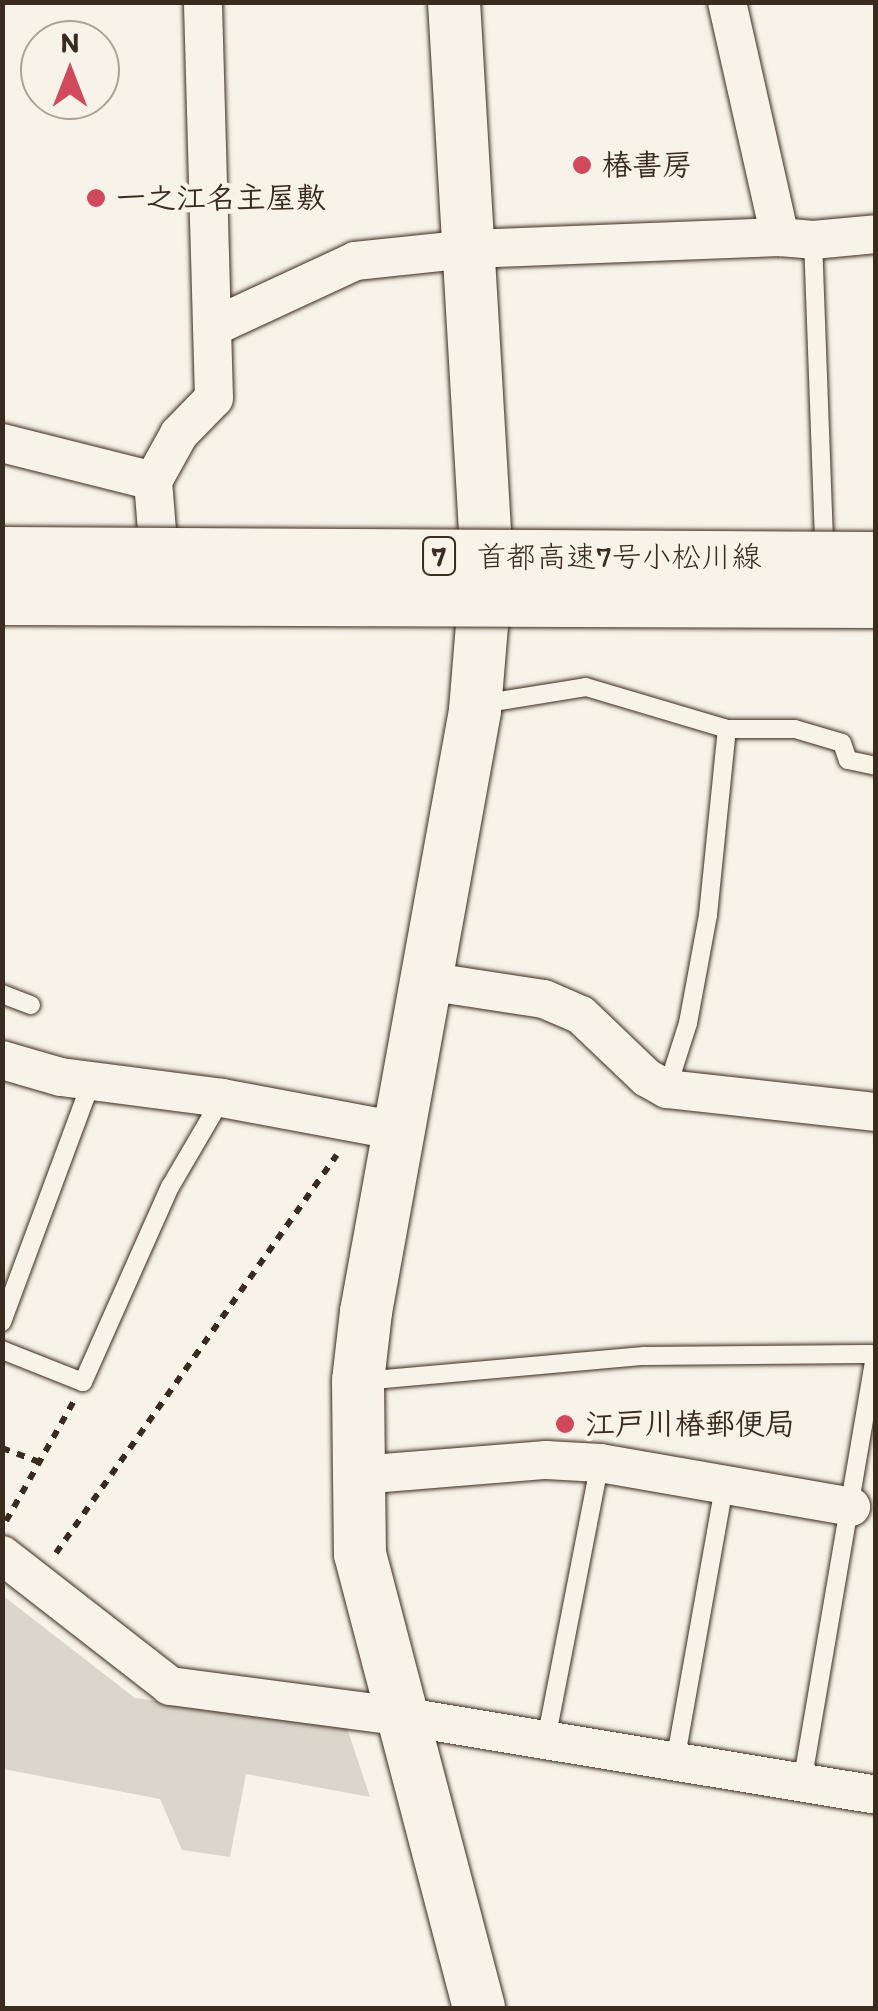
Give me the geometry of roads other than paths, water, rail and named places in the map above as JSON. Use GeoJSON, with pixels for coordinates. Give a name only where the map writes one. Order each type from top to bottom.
{"type":"FeatureCollection","features":[{"type":"Feature","properties":{"kind":"highway","name":"首都高速7号小松川線"},"geometry":{"type":"LineString","coordinates":[[2,554],[876,558]]}},
{"type":"Feature","properties":{"kind":"highway","name":"首都高速7号小松川線"},"geometry":{"type":"LineString","coordinates":[[2,597],[876,600]]}},
{"type":"Feature","properties":{"kind":"street"},"geometry":{"type":"LineString","coordinates":[[203,2],[214,398]]}},
{"type":"Feature","properties":{"kind":"street"},"geometry":{"type":"LineString","coordinates":[[454,2],[485,532],[482,625],[476,704],[426,980],[380,1126],[358,1381],[359,1475],[360,1554],[479,2008]]}},
{"type":"Feature","properties":{"kind":"street"},"geometry":{"type":"LineString","coordinates":[[727,2],[797,238]]}},
{"type":"Feature","properties":{"kind":"street"},"geometry":{"type":"LineString","coordinates":[[213,327],[355,262],[470,250],[797,238],[874,227]]}},
{"type":"Feature","properties":{"kind":"street"},"geometry":{"type":"LineString","coordinates":[[158,530],[153,481],[179,434],[230,378],[250,312]]}},
{"type":"Feature","properties":{"kind":"street"},"geometry":{"type":"LineString","coordinates":[[2,443],[153,481]]}},
{"type":"Feature","properties":{"kind":"street"},"geometry":{"type":"LineString","coordinates":[[2,530],[876,533]]}},
{"type":"Feature","properties":{"kind":"street"},"geometry":{"type":"LineString","coordinates":[[2,622],[876,626]]}},
{"type":"Feature","properties":{"kind":"street"},"geometry":{"type":"LineString","coordinates":[[426,980],[544,999],[580,1015],[647,1078],[668,1089],[876,1112]]}},
{"type":"Feature","properties":{"kind":"street"},"geometry":{"type":"LineString","coordinates":[[2,1060],[61,1077],[222,1098],[380,1126]]}},
{"type":"Feature","properties":{"kind":"street"},"geometry":{"type":"LineString","coordinates":[[359,1475],[546,1460],[600,1462],[852,1507]]}},
{"type":"Feature","properties":{"kind":"street"},"geometry":{"type":"LineString","coordinates":[[2,1555],[38,1578],[170,1686],[406,1718],[876,1795]]}},
{"type":"Feature","properties":{"kind":"lane"},"geometry":{"type":"LineString","coordinates":[[797,238],[824,534]]}},
{"type":"Feature","properties":{"kind":"lane"},"geometry":{"type":"LineString","coordinates":[[476,704],[586,687],[727,729],[796,729],[842,743],[848,760],[876,766]]}},
{"type":"Feature","properties":{"kind":"lane"},"geometry":{"type":"LineString","coordinates":[[668,1089],[688,1023],[708,915],[727,729]]}},
{"type":"Feature","properties":{"kind":"lane"},"geometry":{"type":"LineString","coordinates":[[2,994],[31,1004]]}},
{"type":"Feature","properties":{"kind":"lane"},"geometry":{"type":"LineString","coordinates":[[2,1322],[92,1080]]}},
{"type":"Feature","properties":{"kind":"lane"},"geometry":{"type":"LineString","coordinates":[[2,1350],[83,1382],[170,1187],[222,1098]]}},
{"type":"Feature","properties":{"kind":"lane"},"geometry":{"type":"LineString","coordinates":[[358,1381],[644,1356],[875,1354],[802,1783]]}},
{"type":"Feature","properties":{"kind":"lane"},"geometry":{"type":"LineString","coordinates":[[546,1740],[600,1462]]}},
{"type":"Feature","properties":{"kind":"lane"},"geometry":{"type":"LineString","coordinates":[[676,1762],[724,1486]]}},
{"type":"Feature","properties":{"kind":"place","name":"椿書房"},"geometry":{"type":"Point","coordinates":[582,165]}},
{"type":"Feature","properties":{"kind":"place","name":"一之江名主屋敷"},"geometry":{"type":"Point","coordinates":[96,198]}},
{"type":"Feature","properties":{"kind":"place","name":"江戸川椿郵便局"},"geometry":{"type":"Point","coordinates":[565,1424]}}]}
